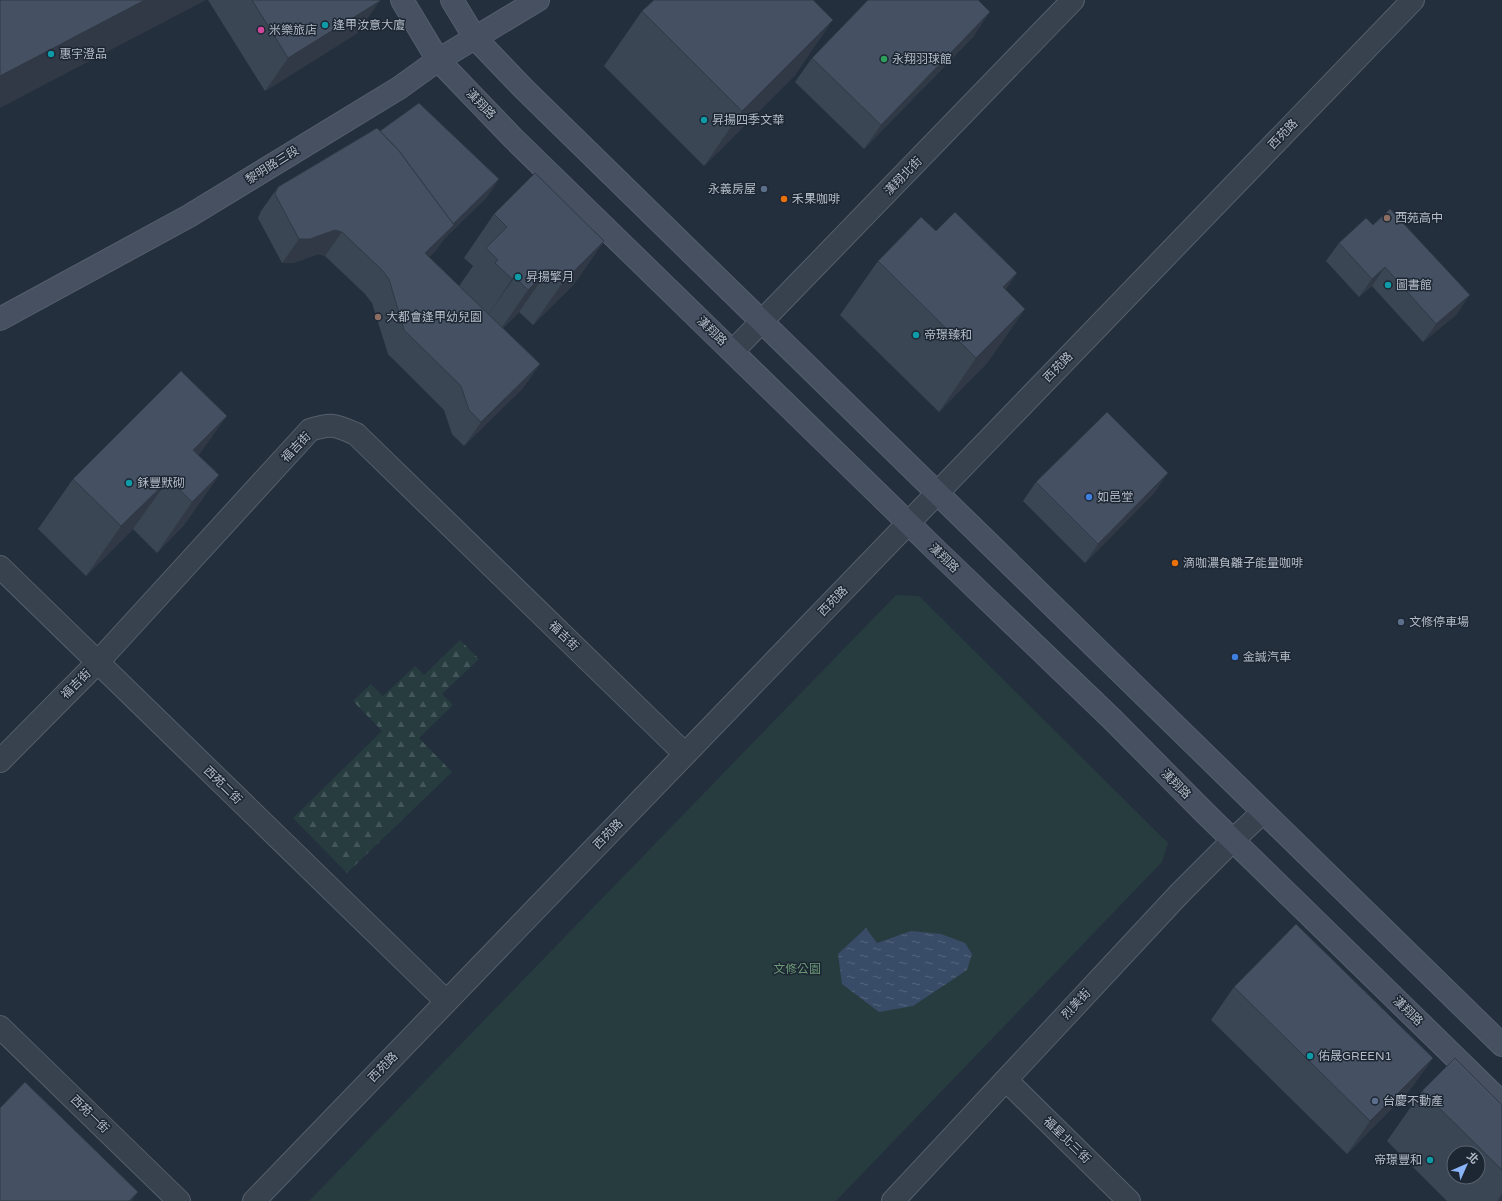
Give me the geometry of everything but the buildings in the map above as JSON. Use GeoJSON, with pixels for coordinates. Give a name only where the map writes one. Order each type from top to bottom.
{"type":"FeatureCollection","features":[{"type":"Feature","properties":{"kind":"street","name":"漢翔路"},"geometry":{"type":"LineString","coordinates":[[402,0],[438,60],[513,138],[908,523],[1112,719],[1232,840],[1502,1103]]}},
{"type":"Feature","properties":{"kind":"street"},"geometry":{"type":"LineString","coordinates":[[452,0],[475,38],[525,90],[938,492],[1502,1045]]}},
{"type":"Feature","properties":{"kind":"street","name":"黎明路三段"},"geometry":{"type":"LineString","coordinates":[[0,319],[189,216],[399,88],[438,60],[538,0]]}},
{"type":"Feature","properties":{"kind":"street","name":"漢翔北街"},"geometry":{"type":"LineString","coordinates":[[733,351],[1073,0]]}},
{"type":"Feature","properties":{"kind":"street","name":"西苑路"},"geometry":{"type":"LineString","coordinates":[[254,1201],[1413,0]]}},
{"type":"Feature","properties":{"kind":"street","name":"福吉街"},"geometry":{"type":"LineString","coordinates":[[0,762],[97,663],[310,430],[327,425],[343,428],[356,434],[685,754]]}},
{"type":"Feature","properties":{"kind":"street","name":"西苑二街"},"geometry":{"type":"LineString","coordinates":[[0,567],[446,1002]]}},
{"type":"Feature","properties":{"kind":"street","name":"烈美街"},"geometry":{"type":"LineString","coordinates":[[893,1201],[1180,893],[1232,840],[1263,812]]}},
{"type":"Feature","properties":{"kind":"street","name":"西苑一街"},"geometry":{"type":"LineString","coordinates":[[0,1027],[179,1201]]}},
{"type":"Feature","properties":{"kind":"street","name":"福星北三街"},"geometry":{"type":"LineString","coordinates":[[1006,1080],[1129,1201]]}},
{"type":"Feature","properties":{"kind":"green space","name":"文修公園"},"geometry":{"type":"Polygon","coordinates":[[[896,595],[919,596],[1168,843],[1162,862],[836,1201],[309,1201],[896,595]]]}},
{"type":"Feature","properties":{"kind":"green space"},"geometry":{"type":"Polygon","coordinates":[[[460,640],[479,659],[442,694],[453,705],[419,738],[452,772],[347,873],[293,818],[382,731],[353,701],[371,684],[383,696],[415,666],[424,675],[460,640]]]}},
{"type":"Feature","properties":{"kind":"water"},"geometry":{"type":"Polygon","coordinates":[[[866,928],[877,943],[911,931],[941,934],[965,943],[972,954],[967,970],[913,1006],[879,1012],[842,984],[838,954],[866,928]]]}},
{"type":"Feature","properties":{"kind":"place","name":"逢甲汝意大廈"},"geometry":{"type":"Point","coordinates":[325,25]}},
{"type":"Feature","properties":{"kind":"place","name":"米樂旅店"},"geometry":{"type":"Point","coordinates":[261,30]}},
{"type":"Feature","properties":{"kind":"place","name":"惠宇澄品"},"geometry":{"type":"Point","coordinates":[51,54]}},
{"type":"Feature","properties":{"kind":"place","name":"永翔羽球館"},"geometry":{"type":"Point","coordinates":[884,59]}},
{"type":"Feature","properties":{"kind":"place","name":"昇揚四季文華"},"geometry":{"type":"Point","coordinates":[704,120]}},
{"type":"Feature","properties":{"kind":"place","name":"永義房屋"},"geometry":{"type":"Point","coordinates":[764,189]}},
{"type":"Feature","properties":{"kind":"place","name":"禾果咖啡"},"geometry":{"type":"Point","coordinates":[784,199]}},
{"type":"Feature","properties":{"kind":"place","name":"西苑高中"},"geometry":{"type":"Point","coordinates":[1387,218]}},
{"type":"Feature","properties":{"kind":"place","name":"昇揚擎月"},"geometry":{"type":"Point","coordinates":[518,277]}},
{"type":"Feature","properties":{"kind":"place","name":"圖書館"},"geometry":{"type":"Point","coordinates":[1388,285]}},
{"type":"Feature","properties":{"kind":"place","name":"大都會逢甲幼兒園"},"geometry":{"type":"Point","coordinates":[378,317]}},
{"type":"Feature","properties":{"kind":"place","name":"帝璟臻和"},"geometry":{"type":"Point","coordinates":[916,335]}},
{"type":"Feature","properties":{"kind":"place","name":"鉌豐默砌"},"geometry":{"type":"Point","coordinates":[129,483]}},
{"type":"Feature","properties":{"kind":"place","name":"如邑堂"},"geometry":{"type":"Point","coordinates":[1089,497]}},
{"type":"Feature","properties":{"kind":"place","name":"滴咖濃負離子能量咖啡"},"geometry":{"type":"Point","coordinates":[1175,563]}},
{"type":"Feature","properties":{"kind":"place","name":"文修停車場"},"geometry":{"type":"Point","coordinates":[1401,622]}},
{"type":"Feature","properties":{"kind":"place","name":"金誠汽車"},"geometry":{"type":"Point","coordinates":[1235,657]}},
{"type":"Feature","properties":{"kind":"place","name":"佑晟GREEN1"},"geometry":{"type":"Point","coordinates":[1310,1056]}},
{"type":"Feature","properties":{"kind":"place","name":"台慶不動產"},"geometry":{"type":"Point","coordinates":[1375,1101]}},
{"type":"Feature","properties":{"kind":"place","name":"帝璟豐和"},"geometry":{"type":"Point","coordinates":[1430,1160]}}]}
